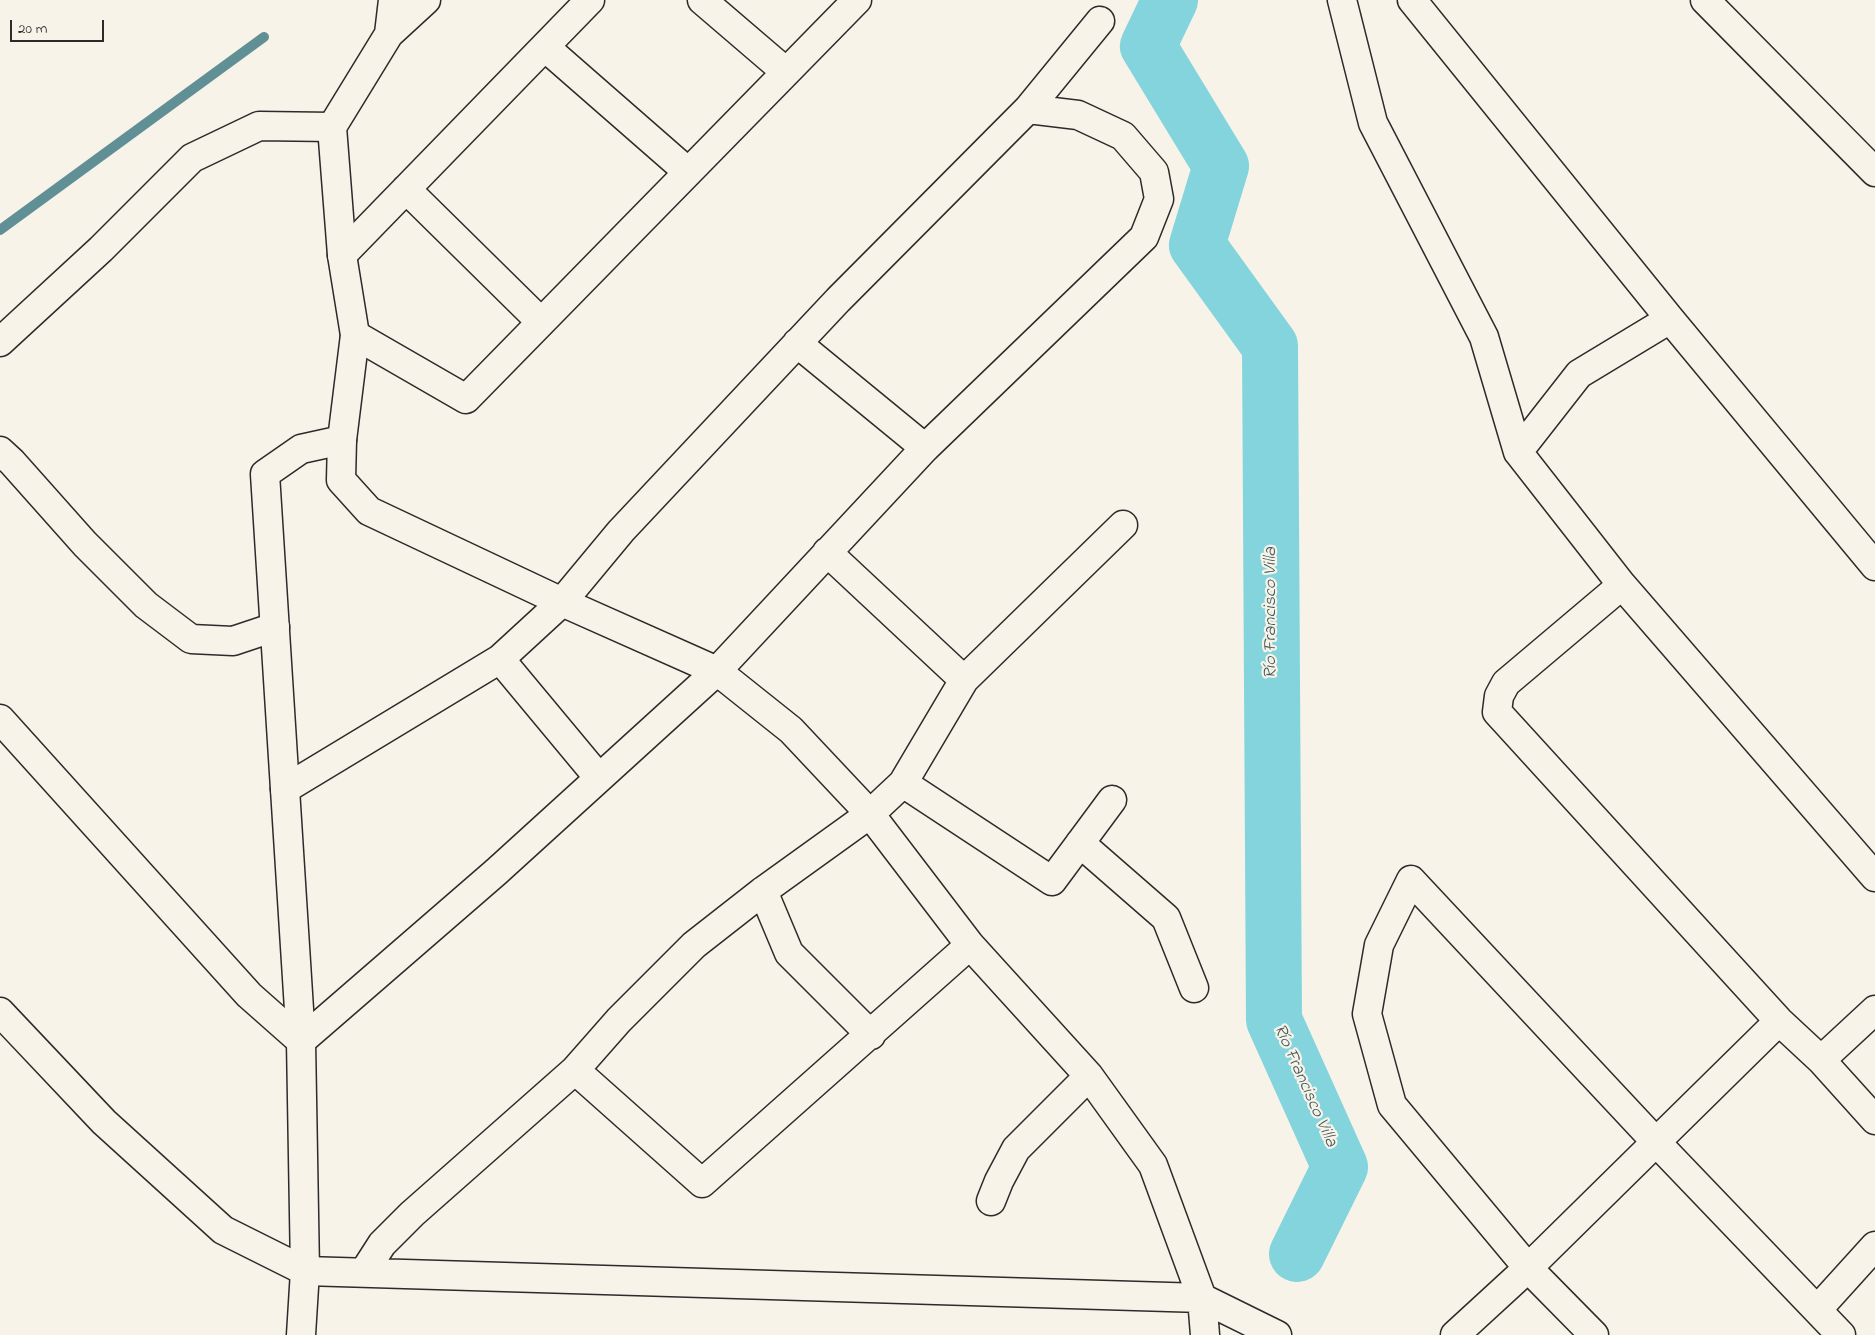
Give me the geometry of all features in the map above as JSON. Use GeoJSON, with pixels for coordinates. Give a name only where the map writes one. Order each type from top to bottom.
{"type":"FeatureCollection","features":[{"type":"Feature","properties":{"kind":"street"},"geometry":{"type":"LineString","coordinates":[[389,34],[393,0]]}},
{"type":"Feature","properties":{"kind":"street"},"geometry":{"type":"LineString","coordinates":[[426,0],[389,34],[332,127],[342,255],[355,334],[342,440],[341,480],[369,511],[562,602],[717,671],[791,730],[870,814],[970,945],[1090,1076],[1153,1165],[1202,1298],[1205,1335]]}},
{"type":"Feature","properties":{"kind":"street"},"geometry":{"type":"LineString","coordinates":[[342,255],[590,0]]}},
{"type":"Feature","properties":{"kind":"street"},"geometry":{"type":"LineString","coordinates":[[702,0],[786,72]]}},
{"type":"Feature","properties":{"kind":"street"},"geometry":{"type":"LineString","coordinates":[[355,334],[466,399],[857,0]]}},
{"type":"Feature","properties":{"kind":"street"},"geometry":{"type":"LineString","coordinates":[[1342,0],[1373,123],[1484,337],[1518,452],[1622,585],[1875,877]]}},
{"type":"Feature","properties":{"kind":"street"},"geometry":{"type":"LineString","coordinates":[[1412,0],[1670,320],[1875,566]]}},
{"type":"Feature","properties":{"kind":"street"},"geometry":{"type":"LineString","coordinates":[[1705,0],[1875,172]]}},
{"type":"Feature","properties":{"kind":"street"},"geometry":{"type":"LineString","coordinates":[[285,789],[500,659],[562,602],[621,531],[797,343],[1028,109],[1100,21]]}},
{"type":"Feature","properties":{"kind":"street"},"geometry":{"type":"LineString","coordinates":[[544,47],[688,172]]}},
{"type":"Feature","properties":{"kind":"street"},"geometry":{"type":"LineString","coordinates":[[301,1041],[496,872],[717,671],[925,448],[1144,238],[1159,199],[1154,172],[1122,136],[1078,114],[1028,109]]}},
{"type":"Feature","properties":{"kind":"street"},"geometry":{"type":"LineString","coordinates":[[0,342],[101,249],[192,158],[259,126],[332,127]]}},
{"type":"Feature","properties":{"kind":"street"},"geometry":{"type":"LineString","coordinates":[[406,189],[541,322]]}},
{"type":"Feature","properties":{"kind":"street"},"geometry":{"type":"LineString","coordinates":[[1518,452],[1579,374],[1670,320]]}},
{"type":"Feature","properties":{"kind":"street"},"geometry":{"type":"LineString","coordinates":[[797,343],[925,448]]}},
{"type":"Feature","properties":{"kind":"street"},"geometry":{"type":"LineString","coordinates":[[300,1335],[305,1271],[301,1041],[265,474],[301,448],[342,440]]}},
{"type":"Feature","properties":{"kind":"street"},"geometry":{"type":"LineString","coordinates":[[0,452],[12,462],[85,544],[146,605],[191,639],[233,641],[275,627]]}},
{"type":"Feature","properties":{"kind":"street"},"geometry":{"type":"LineString","coordinates":[[364,1272],[382,1244],[406,1220],[575,1070],[619,1020],[694,945],[763,891],[870,814],[903,783],[964,680],[1123,525]]}},
{"type":"Feature","properties":{"kind":"street"},"geometry":{"type":"LineString","coordinates":[[827,552],[964,680]]}},
{"type":"Feature","properties":{"kind":"street"},"geometry":{"type":"LineString","coordinates":[[1622,585],[1506,683],[1499,696],[1497,712],[1779,1021],[1821,1060],[1875,1120]]}},
{"type":"Feature","properties":{"kind":"street"},"geometry":{"type":"LineString","coordinates":[[500,659],[599,778]]}},
{"type":"Feature","properties":{"kind":"street"},"geometry":{"type":"LineString","coordinates":[[0,719],[249,995],[301,1041]]}},
{"type":"Feature","properties":{"kind":"street"},"geometry":{"type":"LineString","coordinates":[[903,783],[1052,881],[1112,800]]}},
{"type":"Feature","properties":{"kind":"street"},"geometry":{"type":"LineString","coordinates":[[1080,843],[1166,918],[1194,988]]}},
{"type":"Feature","properties":{"kind":"street"},"geometry":{"type":"LineString","coordinates":[[1594,1335],[1528,1268],[1392,1105],[1367,1014],[1379,945],[1411,880],[1656,1142],[1841,1335]]}},
{"type":"Feature","properties":{"kind":"street"},"geometry":{"type":"LineString","coordinates":[[763,891],[789,953],[871,1035]]}},
{"type":"Feature","properties":{"kind":"street"},"geometry":{"type":"LineString","coordinates":[[575,1070],[702,1183],[871,1035],[970,945]]}},
{"type":"Feature","properties":{"kind":"street"},"geometry":{"type":"LineString","coordinates":[[1821,1060],[1875,1010]]}},
{"type":"Feature","properties":{"kind":"street"},"geometry":{"type":"LineString","coordinates":[[0,1012],[104,1122],[223,1230],[305,1271],[1202,1298],[1277,1335]]}},
{"type":"Feature","properties":{"kind":"street"},"geometry":{"type":"LineString","coordinates":[[1456,1335],[1528,1268],[1779,1021]]}},
{"type":"Feature","properties":{"kind":"street"},"geometry":{"type":"LineString","coordinates":[[991,1201],[1016,1149],[1090,1076]]}},
{"type":"Feature","properties":{"kind":"street"},"geometry":{"type":"LineString","coordinates":[[1817,1310],[1875,1246]]}},
{"type":"Feature","properties":{"kind":"waterway","name":"Río Francisco Villa"},"geometry":{"type":"LineString","coordinates":[[1170,0],[1148,46],[1221,166],[1197,245],[1270,346],[1274,1020],[1340,1167],[1297,1254]]}},
{"type":"Feature","properties":{"kind":"waterway"},"geometry":{"type":"LineString","coordinates":[[0,230],[264,37]]}}]}
